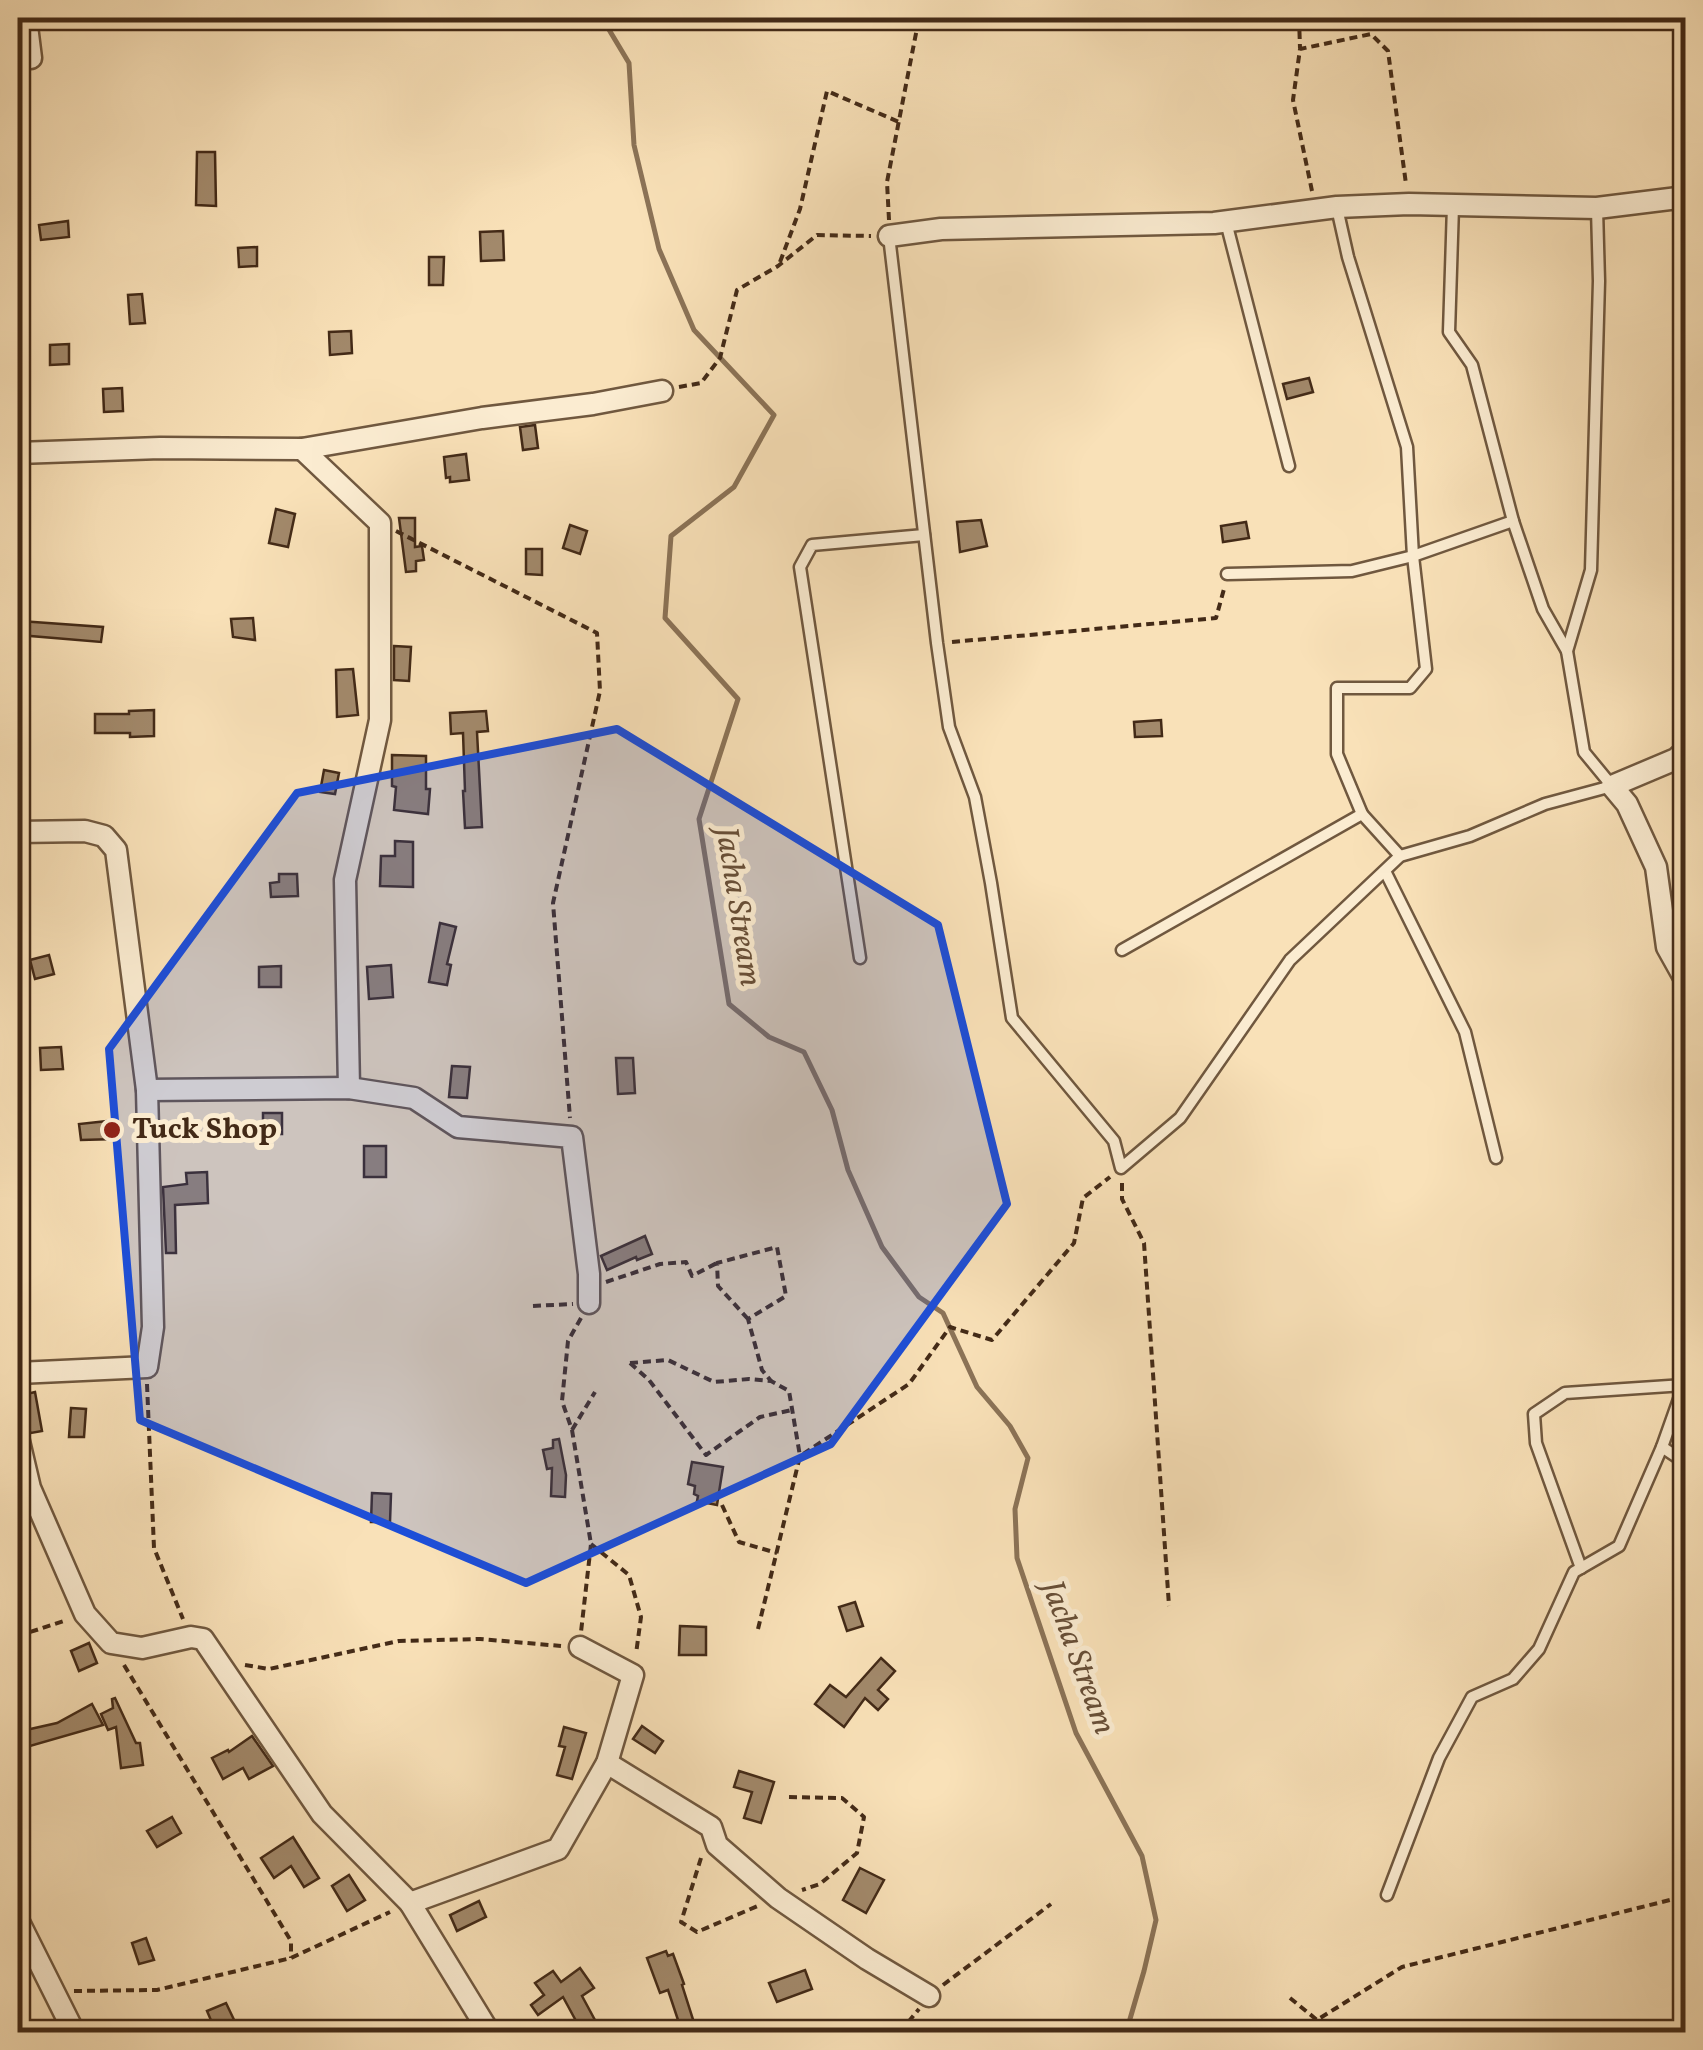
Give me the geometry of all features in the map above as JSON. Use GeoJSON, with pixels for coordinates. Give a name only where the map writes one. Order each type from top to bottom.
{"type":"FeatureCollection","features":[{"type":"Feature","properties":{"kind":"street"},"geometry":{"type":"LineString","coordinates":[[18,58],[30,58],[26,18]]}},
{"type":"Feature","properties":{"kind":"street"},"geometry":{"type":"LineString","coordinates":[[889,236],[941,228],[1226,222],[1326,208],[1409,204],[1597,208],[1686,197]]}},
{"type":"Feature","properties":{"kind":"street"},"geometry":{"type":"LineString","coordinates":[[18,453],[302,449],[662,391]]}},
{"type":"Feature","properties":{"kind":"street"},"geometry":{"type":"LineString","coordinates":[[302,449],[380,524],[380,720],[345,880],[349,1088]]}},
{"type":"Feature","properties":{"kind":"street"},"geometry":{"type":"LineString","coordinates":[[1686,750],[1676,759],[1612,786],[1626,804],[1656,867],[1667,948],[1686,981]]}},
{"type":"Feature","properties":{"kind":"street"},"geometry":{"type":"LineString","coordinates":[[18,832],[85,831],[104,836],[116,850],[147,1090],[153,1327],[147,1368],[18,1373]]}},
{"type":"Feature","properties":{"kind":"street"},"geometry":{"type":"LineString","coordinates":[[147,1090],[349,1088],[414,1098],[458,1126],[572,1137],[589,1274],[589,1304]]}},
{"type":"Feature","properties":{"kind":"street"},"geometry":{"type":"LineString","coordinates":[[18,1438],[24,1488],[86,1614],[111,1644],[142,1648],[191,1637],[203,1639],[322,1814],[410,1902],[488,2032]]}},
{"type":"Feature","properties":{"kind":"street"},"geometry":{"type":"LineString","coordinates":[[410,1902],[558,1849],[607,1763],[632,1675],[580,1647]]}},
{"type":"Feature","properties":{"kind":"street"},"geometry":{"type":"LineString","coordinates":[[607,1763],[711,1827],[716,1845],[778,1898],[929,1996]]}},
{"type":"Feature","properties":{"kind":"street"},"geometry":{"type":"LineString","coordinates":[[18,1920],[74,2032]]}},
{"type":"Feature","properties":{"kind":"lane"},"geometry":{"type":"LineString","coordinates":[[889,236],[948,727],[975,797],[1012,1018],[1114,1141],[1122,1168],[1180,1118],[1290,960],[1400,856],[1470,836],[1545,804],[1612,786],[1584,752],[1568,652],[1543,608],[1513,521],[1472,365],[1450,332],[1453,204]]}},
{"type":"Feature","properties":{"kind":"lane"},"geometry":{"type":"LineString","coordinates":[[1326,208],[1348,257],[1407,448],[1413,556],[1426,669],[1410,688],[1337,688],[1337,754],[1362,814],[1400,856]]}},
{"type":"Feature","properties":{"kind":"lane"},"geometry":{"type":"LineString","coordinates":[[1568,652],[1592,570],[1599,281],[1597,208]]}},
{"type":"Feature","properties":{"kind":"lane"},"geometry":{"type":"LineString","coordinates":[[1226,222],[1289,466]]}},
{"type":"Feature","properties":{"kind":"lane"},"geometry":{"type":"LineString","coordinates":[[1227,574],[1352,571],[1413,556],[1513,521]]}},
{"type":"Feature","properties":{"kind":"lane"},"geometry":{"type":"LineString","coordinates":[[860,958],[800,567],[812,545],[924,535]]}},
{"type":"Feature","properties":{"kind":"lane"},"geometry":{"type":"LineString","coordinates":[[1122,950],[1362,814]]}},
{"type":"Feature","properties":{"kind":"lane"},"geometry":{"type":"LineString","coordinates":[[1385,871],[1464,1032],[1496,1158]]}},
{"type":"Feature","properties":{"kind":"lane"},"geometry":{"type":"LineString","coordinates":[[1387,1896],[1439,1758],[1472,1697],[1513,1679],[1539,1649],[1574,1572],[1582,1568],[1620,1546],[1685,1382],[1565,1393],[1534,1414],[1536,1444],[1582,1568]]}},
{"type":"Feature","properties":{"kind":"lane"},"geometry":{"type":"LineString","coordinates":[[1662,1447],[1686,1463]]}},
{"type":"Feature","properties":{"kind":"path"},"geometry":{"type":"LineString","coordinates":[[662,391],[700,383],[720,358],[737,290],[778,266],[817,235],[889,236],[887,182],[919,18]]}},
{"type":"Feature","properties":{"kind":"path"},"geometry":{"type":"LineString","coordinates":[[1299,18],[1300,49],[1293,100],[1326,208]]}},
{"type":"Feature","properties":{"kind":"path"},"geometry":{"type":"LineString","coordinates":[[1300,49],[1371,34],[1388,51],[1409,204]]}},
{"type":"Feature","properties":{"kind":"path"},"geometry":{"type":"LineString","coordinates":[[778,266],[800,209],[827,92],[899,122]]}},
{"type":"Feature","properties":{"kind":"path"},"geometry":{"type":"LineString","coordinates":[[380,524],[597,633],[600,691],[554,903],[572,1137]]}},
{"type":"Feature","properties":{"kind":"path"},"geometry":{"type":"LineString","coordinates":[[937,644],[1216,618],[1227,574]]}},
{"type":"Feature","properties":{"kind":"path"},"geometry":{"type":"LineString","coordinates":[[800,1456],[909,1384],[950,1327],[992,1340],[1074,1244],[1083,1198],[1122,1168]]}},
{"type":"Feature","properties":{"kind":"path"},"geometry":{"type":"LineString","coordinates":[[1122,1168],[1122,1199],[1144,1242],[1170,1606]]}},
{"type":"Feature","properties":{"kind":"path"},"geometry":{"type":"LineString","coordinates":[[235,1656],[246,1666],[269,1669],[399,1641],[480,1639],[580,1647],[591,1544],[572,1430],[562,1402],[568,1341],[605,1282],[660,1264],[686,1262],[692,1276],[717,1263],[777,1246],[786,1296],[748,1319]]}},
{"type":"Feature","properties":{"kind":"path"},"geometry":{"type":"LineString","coordinates":[[717,1263],[718,1286],[748,1319],[762,1370],[771,1381]]}},
{"type":"Feature","properties":{"kind":"path"},"geometry":{"type":"LineString","coordinates":[[533,1306],[589,1304]]}},
{"type":"Feature","properties":{"kind":"path"},"geometry":{"type":"LineString","coordinates":[[758,1629],[800,1456],[789,1390],[771,1381],[749,1378],[714,1382],[668,1360],[630,1363],[649,1380],[706,1455],[760,1416],[792,1410]]}},
{"type":"Feature","properties":{"kind":"path"},"geometry":{"type":"LineString","coordinates":[[147,1368],[154,1548],[191,1637]]}},
{"type":"Feature","properties":{"kind":"path"},"geometry":{"type":"LineString","coordinates":[[572,1430],[595,1392]]}},
{"type":"Feature","properties":{"kind":"path"},"geometry":{"type":"LineString","coordinates":[[722,1506],[738,1542],[778,1553]]}},
{"type":"Feature","properties":{"kind":"path"},"geometry":{"type":"LineString","coordinates":[[591,1544],[628,1574],[641,1617],[632,1675]]}},
{"type":"Feature","properties":{"kind":"path"},"geometry":{"type":"LineString","coordinates":[[18,1636],[86,1614]]}},
{"type":"Feature","properties":{"kind":"path"},"geometry":{"type":"LineString","coordinates":[[111,1644],[290,1942],[292,1958]]}},
{"type":"Feature","properties":{"kind":"path"},"geometry":{"type":"LineString","coordinates":[[1290,1998],[1317,2020],[1402,1967],[1686,1896]]}},
{"type":"Feature","properties":{"kind":"path"},"geometry":{"type":"LineString","coordinates":[[54,1993],[158,1990],[292,1958],[410,1902]]}},
{"type":"Feature","properties":{"kind":"path"},"geometry":{"type":"LineString","coordinates":[[900,2032],[929,1996],[1051,1904]]}},
{"type":"Feature","properties":{"kind":"path"},"geometry":{"type":"LineString","coordinates":[[1259,2032],[1260,2025]]}},
{"type":"Feature","properties":{"kind":"highlighted area"},"geometry":{"type":"Polygon","coordinates":[[[617,729],[938,925],[1007,1204],[831,1444],[526,1583],[140,1420],[109,1049],[297,793],[617,729]]]}},
{"type":"Feature","properties":{"kind":"building"},"geometry":{"type":"Polygon","coordinates":[[[197,152],[215,152],[216,206],[196,205],[197,152]]]}},
{"type":"Feature","properties":{"kind":"building"},"geometry":{"type":"Polygon","coordinates":[[[68,221],[69,237],[41,240],[39,225],[68,221]]]}},
{"type":"Feature","properties":{"kind":"building"},"geometry":{"type":"Polygon","coordinates":[[[503,231],[504,260],[481,261],[480,232],[503,231]]]}},
{"type":"Feature","properties":{"kind":"building"},"geometry":{"type":"Polygon","coordinates":[[[257,247],[257,266],[239,267],[238,248],[257,247]]]}},
{"type":"Feature","properties":{"kind":"building"},"geometry":{"type":"Polygon","coordinates":[[[429,257],[444,257],[443,285],[429,285],[429,257]]]}},
{"type":"Feature","properties":{"kind":"building"},"geometry":{"type":"Polygon","coordinates":[[[142,294],[145,323],[130,324],[128,295],[142,294]]]}},
{"type":"Feature","properties":{"kind":"building"},"geometry":{"type":"Polygon","coordinates":[[[351,331],[352,353],[330,355],[329,332],[351,331]]]}},
{"type":"Feature","properties":{"kind":"building"},"geometry":{"type":"Polygon","coordinates":[[[69,344],[69,364],[50,365],[50,345],[69,344]]]}},
{"type":"Feature","properties":{"kind":"building"},"geometry":{"type":"Polygon","coordinates":[[[1309,378],[1313,392],[1287,399],[1283,384],[1309,378]]]}},
{"type":"Feature","properties":{"kind":"building"},"geometry":{"type":"Polygon","coordinates":[[[122,388],[123,411],[104,412],[103,389],[122,388]]]}},
{"type":"Feature","properties":{"kind":"building"},"geometry":{"type":"Polygon","coordinates":[[[535,425],[538,448],[523,450],[520,427],[535,425]]]}},
{"type":"Feature","properties":{"kind":"building"},"geometry":{"type":"Polygon","coordinates":[[[466,454],[469,480],[450,482],[444,457],[466,454]]]}},
{"type":"Feature","properties":{"kind":"building"},"geometry":{"type":"Polygon","coordinates":[[[276,509],[295,514],[288,547],[269,543],[276,509]]]}},
{"type":"Feature","properties":{"kind":"building"},"geometry":{"type":"Polygon","coordinates":[[[399,518],[415,518],[415,547],[422,546],[424,560],[416,561],[416,571],[406,572],[399,518]]]}},
{"type":"Feature","properties":{"kind":"building"},"geometry":{"type":"Polygon","coordinates":[[[981,520],[987,546],[960,552],[957,522],[981,520]]]}},
{"type":"Feature","properties":{"kind":"building"},"geometry":{"type":"Polygon","coordinates":[[[1246,522],[1249,538],[1223,542],[1221,526],[1246,522]]]}},
{"type":"Feature","properties":{"kind":"building"},"geometry":{"type":"Polygon","coordinates":[[[570,525],[587,531],[580,554],[563,548],[570,525]]]}},
{"type":"Feature","properties":{"kind":"building"},"geometry":{"type":"Polygon","coordinates":[[[526,549],[542,549],[542,575],[526,574],[526,549]]]}},
{"type":"Feature","properties":{"kind":"building"},"geometry":{"type":"Polygon","coordinates":[[[253,618],[255,640],[233,637],[231,619],[253,618]]]}},
{"type":"Feature","properties":{"kind":"building"},"geometry":{"type":"Polygon","coordinates":[[[20,621],[103,627],[101,642],[19,635],[20,621]]]}},
{"type":"Feature","properties":{"kind":"building"},"geometry":{"type":"Polygon","coordinates":[[[394,646],[411,647],[409,681],[394,680],[394,646]]]}},
{"type":"Feature","properties":{"kind":"building"},"geometry":{"type":"Polygon","coordinates":[[[353,669],[358,715],[337,717],[336,670],[353,669]]]}},
{"type":"Feature","properties":{"kind":"building"},"geometry":{"type":"Polygon","coordinates":[[[154,710],[154,736],[95,733],[95,714],[154,710]]]}},
{"type":"Feature","properties":{"kind":"building"},"geometry":{"type":"Polygon","coordinates":[[[486,711],[488,731],[477,732],[482,827],[465,828],[463,733],[451,734],[450,713],[486,711]]]}},
{"type":"Feature","properties":{"kind":"building"},"geometry":{"type":"Polygon","coordinates":[[[1161,720],[1162,736],[1135,737],[1134,722],[1161,720]]]}},
{"type":"Feature","properties":{"kind":"building"},"geometry":{"type":"Polygon","coordinates":[[[392,755],[426,756],[428,814],[394,810],[392,755]]]}},
{"type":"Feature","properties":{"kind":"building"},"geometry":{"type":"Polygon","coordinates":[[[324,770],[339,773],[335,794],[320,792],[324,770]]]}},
{"type":"Feature","properties":{"kind":"building"},"geometry":{"type":"Polygon","coordinates":[[[395,841],[413,842],[413,887],[380,886],[381,856],[395,856],[395,841]]]}},
{"type":"Feature","properties":{"kind":"building"},"geometry":{"type":"Polygon","coordinates":[[[279,874],[297,874],[298,896],[271,897],[270,883],[279,882],[279,874]]]}},
{"type":"Feature","properties":{"kind":"building"},"geometry":{"type":"Polygon","coordinates":[[[440,923],[456,927],[447,964],[451,965],[447,985],[429,982],[440,923]]]}},
{"type":"Feature","properties":{"kind":"building"},"geometry":{"type":"Polygon","coordinates":[[[49,955],[54,974],[35,979],[30,960],[49,955]]]}},
{"type":"Feature","properties":{"kind":"building"},"geometry":{"type":"Polygon","coordinates":[[[391,965],[393,997],[369,999],[367,967],[391,965]]]}},
{"type":"Feature","properties":{"kind":"building"},"geometry":{"type":"Polygon","coordinates":[[[281,966],[281,987],[259,987],[259,967],[281,966]]]}},
{"type":"Feature","properties":{"kind":"building"},"geometry":{"type":"Polygon","coordinates":[[[61,1047],[63,1069],[41,1070],[40,1048],[61,1047]]]}},
{"type":"Feature","properties":{"kind":"building"},"geometry":{"type":"Polygon","coordinates":[[[616,1058],[633,1058],[635,1093],[618,1094],[616,1058]]]}},
{"type":"Feature","properties":{"kind":"building"},"geometry":{"type":"Polygon","coordinates":[[[452,1066],[470,1067],[467,1098],[449,1097],[452,1066]]]}},
{"type":"Feature","properties":{"kind":"building"},"geometry":{"type":"Polygon","coordinates":[[[263,1113],[282,1113],[282,1134],[263,1134],[263,1113]]]}},
{"type":"Feature","properties":{"kind":"building"},"geometry":{"type":"Polygon","coordinates":[[[117,1120],[117,1139],[81,1140],[79,1124],[117,1120]]]}},
{"type":"Feature","properties":{"kind":"building"},"geometry":{"type":"Polygon","coordinates":[[[364,1146],[386,1146],[386,1177],[364,1177],[364,1146]]]}},
{"type":"Feature","properties":{"kind":"building"},"geometry":{"type":"Polygon","coordinates":[[[207,1172],[208,1203],[175,1205],[176,1253],[166,1253],[163,1187],[187,1184],[186,1173],[207,1172]]]}},
{"type":"Feature","properties":{"kind":"building"},"geometry":{"type":"Polygon","coordinates":[[[645,1236],[652,1254],[607,1270],[601,1256],[645,1236]]]}},
{"type":"Feature","properties":{"kind":"building"},"geometry":{"type":"Polygon","coordinates":[[[35,1392],[42,1431],[31,1433],[22,1424],[18,1396],[35,1392]]]}},
{"type":"Feature","properties":{"kind":"building"},"geometry":{"type":"Polygon","coordinates":[[[71,1408],[86,1409],[84,1437],[69,1437],[71,1408]]]}},
{"type":"Feature","properties":{"kind":"building"},"geometry":{"type":"Polygon","coordinates":[[[559,1439],[566,1475],[565,1497],[551,1496],[552,1468],[547,1469],[543,1450],[553,1448],[553,1440],[559,1439]]]}},
{"type":"Feature","properties":{"kind":"building"},"geometry":{"type":"Polygon","coordinates":[[[692,1462],[723,1467],[717,1505],[697,1501],[695,1486],[688,1484],[692,1462]]]}},
{"type":"Feature","properties":{"kind":"building"},"geometry":{"type":"Polygon","coordinates":[[[372,1493],[391,1494],[390,1522],[371,1522],[372,1493]]]}},
{"type":"Feature","properties":{"kind":"building"},"geometry":{"type":"Polygon","coordinates":[[[855,1602],[863,1626],[847,1631],[839,1607],[855,1602]]]}},
{"type":"Feature","properties":{"kind":"building"},"geometry":{"type":"Polygon","coordinates":[[[680,1626],[706,1627],[706,1655],[679,1655],[680,1626]]]}},
{"type":"Feature","properties":{"kind":"building"},"geometry":{"type":"Polygon","coordinates":[[[89,1643],[97,1663],[79,1671],[71,1651],[89,1643]]]}},
{"type":"Feature","properties":{"kind":"building"},"geometry":{"type":"Polygon","coordinates":[[[881,1658],[895,1671],[878,1690],[888,1699],[878,1710],[865,1698],[844,1727],[815,1704],[830,1685],[846,1697],[881,1658]]]}},
{"type":"Feature","properties":{"kind":"building"},"geometry":{"type":"Polygon","coordinates":[[[115,1698],[136,1743],[140,1743],[143,1765],[121,1768],[116,1727],[108,1730],[101,1714],[113,1708],[115,1698]]]}},
{"type":"Feature","properties":{"kind":"building"},"geometry":{"type":"Polygon","coordinates":[[[92,1704],[103,1725],[30,1746],[26,1730],[57,1723],[92,1704]]]}},
{"type":"Feature","properties":{"kind":"building"},"geometry":{"type":"Polygon","coordinates":[[[642,1726],[663,1741],[655,1753],[633,1739],[642,1726]]]}},
{"type":"Feature","properties":{"kind":"building"},"geometry":{"type":"Polygon","coordinates":[[[564,1727],[586,1733],[572,1779],[557,1775],[565,1747],[559,1746],[564,1727]]]}},
{"type":"Feature","properties":{"kind":"building"},"geometry":{"type":"Polygon","coordinates":[[[252,1736],[273,1766],[249,1779],[243,1768],[223,1779],[212,1758],[252,1736]]]}},
{"type":"Feature","properties":{"kind":"building"},"geometry":{"type":"Polygon","coordinates":[[[739,1771],[774,1782],[761,1823],[744,1818],[752,1792],[734,1787],[739,1771]]]}},
{"type":"Feature","properties":{"kind":"building"},"geometry":{"type":"Polygon","coordinates":[[[172,1817],[181,1833],[157,1847],[147,1831],[172,1817]]]}},
{"type":"Feature","properties":{"kind":"building"},"geometry":{"type":"Polygon","coordinates":[[[293,1837],[319,1878],[304,1887],[291,1866],[274,1878],[261,1858],[293,1837]]]}},
{"type":"Feature","properties":{"kind":"building"},"geometry":{"type":"Polygon","coordinates":[[[860,1868],[884,1880],[866,1913],[843,1900],[860,1868]]]}},
{"type":"Feature","properties":{"kind":"building"},"geometry":{"type":"Polygon","coordinates":[[[349,1875],[365,1900],[347,1911],[332,1886],[349,1875]]]}},
{"type":"Feature","properties":{"kind":"building"},"geometry":{"type":"Polygon","coordinates":[[[479,1901],[486,1917],[457,1931],[450,1915],[479,1901]]]}},
{"type":"Feature","properties":{"kind":"building"},"geometry":{"type":"Polygon","coordinates":[[[146,1938],[154,1960],[139,1964],[132,1943],[146,1938]]]}},
{"type":"Feature","properties":{"kind":"building"},"geometry":{"type":"Polygon","coordinates":[[[666,1951],[668,1956],[673,1954],[697,2032],[682,2032],[668,1990],[660,1993],[647,1958],[666,1951]]]}},
{"type":"Feature","properties":{"kind":"building"},"geometry":{"type":"Polygon","coordinates":[[[580,1968],[594,1988],[582,1996],[596,2022],[581,2030],[563,1997],[538,2015],[531,2005],[544,1995],[535,1983],[553,1971],[561,1982],[580,1968]]]}},
{"type":"Feature","properties":{"kind":"building"},"geometry":{"type":"Polygon","coordinates":[[[805,1970],[812,1989],[777,2002],[769,1983],[805,1970]]]}},
{"type":"Feature","properties":{"kind":"building"},"geometry":{"type":"Polygon","coordinates":[[[226,2003],[237,2026],[216,2032],[207,2011],[226,2003]]]}},
{"type":"Feature","properties":{"kind":"waterway","name":"Jacha Stream"},"geometry":{"type":"LineString","coordinates":[[602,18],[629,63],[634,145],[659,249],[694,330],[774,415],[734,487],[671,536],[665,618],[738,699],[699,819],[729,1004],[769,1037],[804,1052],[832,1110],[848,1170],[882,1247],[919,1297],[943,1313],[977,1387],[1010,1426],[1028,1458],[1015,1509],[1017,1558],[1076,1733],[1142,1856],[1156,1920],[1130,2019],[1131,2032]]}},
{"type":"Feature","properties":{"kind":"place","name":"Tuck Shop"},"geometry":{"type":"Point","coordinates":[112,1130]}}]}
